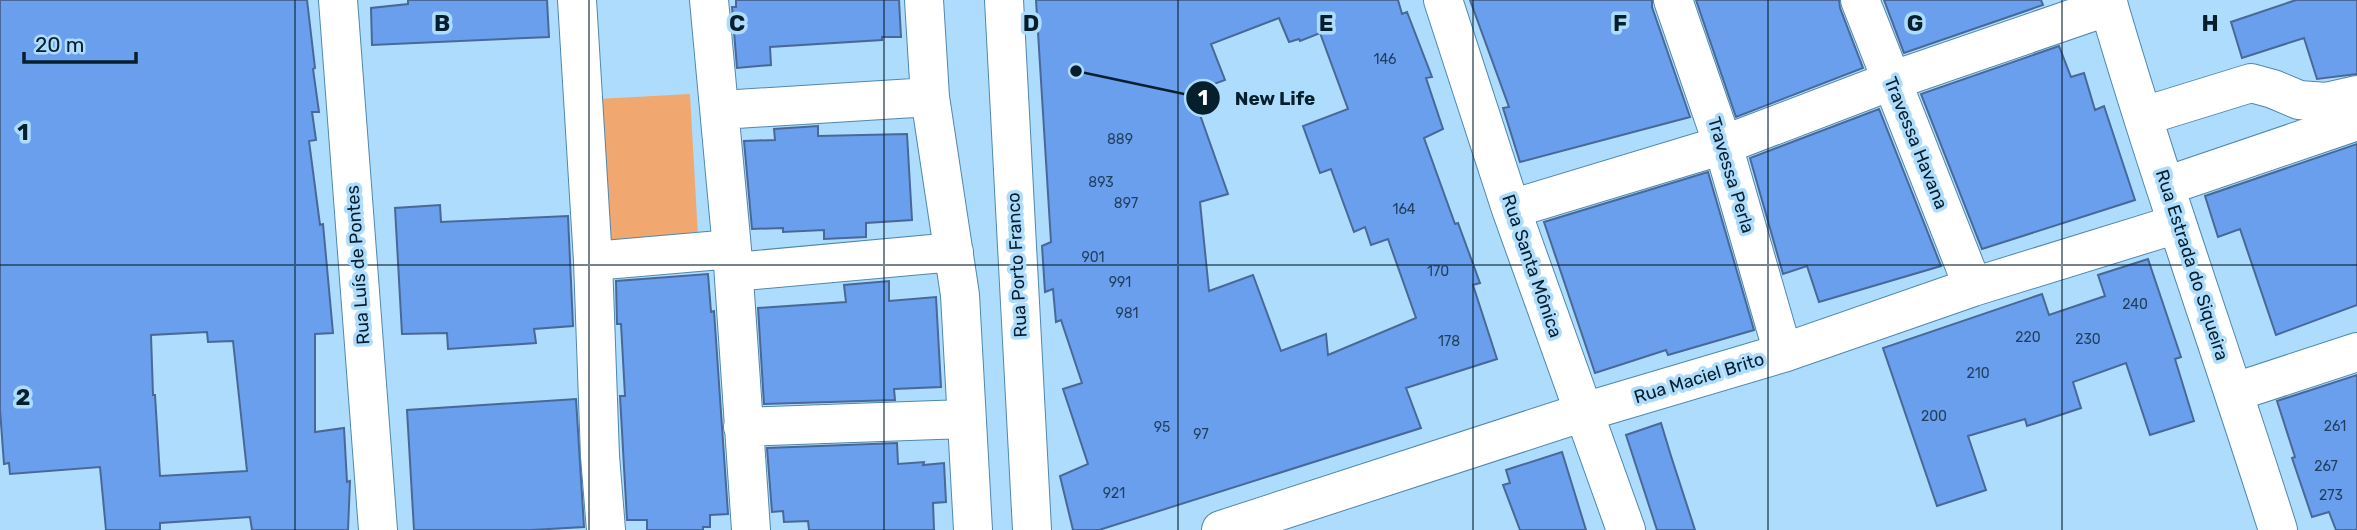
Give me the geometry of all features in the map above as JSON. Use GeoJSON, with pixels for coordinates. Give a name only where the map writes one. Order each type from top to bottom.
{"type":"FeatureCollection","features":[{"type":"Feature","properties":{"kind":"street","name":"Rua Luís de Pontes"},"geometry":{"type":"LineString","coordinates":[[338,0],[377,530]]}},
{"type":"Feature","properties":{"kind":"street"},"geometry":{"type":"LineString","coordinates":[[577,0],[606,530]]}},
{"type":"Feature","properties":{"kind":"street"},"geometry":{"type":"LineString","coordinates":[[709,0],[733,261],[751,530]]}},
{"type":"Feature","properties":{"kind":"street"},"geometry":{"type":"LineString","coordinates":[[924,0],[930,97],[960,295],[973,530]]}},
{"type":"Feature","properties":{"kind":"street","name":"Rua Porto Franco"},"geometry":{"type":"LineString","coordinates":[[1004,0],[1032,530]]}},
{"type":"Feature","properties":{"kind":"street","name":"Rua Santa Mônica"},"geometry":{"type":"LineString","coordinates":[[1443,0],[1511,209],[1626,530]]}},
{"type":"Feature","properties":{"kind":"street","name":"Travessa Perla"},"geometry":{"type":"LineString","coordinates":[[1673,0],[1723,145],[1783,353]]}},
{"type":"Feature","properties":{"kind":"street","name":"Travessa Havana"},"geometry":{"type":"LineString","coordinates":[[1860,0],[1973,286]]}},
{"type":"Feature","properties":{"kind":"street"},"geometry":{"type":"LineString","coordinates":[[1511,209],[1723,145],[2108,3]]}},
{"type":"Feature","properties":{"kind":"street","name":"Rua Estrada do Siqueira"},"geometry":{"type":"LineString","coordinates":[[2108,3],[2177,224],[2235,392],[2278,530]]}},
{"type":"Feature","properties":{"kind":"street"},"geometry":{"type":"LineString","coordinates":[[2144,116],[2251,83],[2299,100],[2326,102],[2357,95]]}},
{"type":"Feature","properties":{"kind":"street"},"geometry":{"type":"LineString","coordinates":[[721,110],[930,97]]}},
{"type":"Feature","properties":{"kind":"street"},"geometry":{"type":"LineString","coordinates":[[2166,186],[2357,121]]}},
{"type":"Feature","properties":{"kind":"street","name":"Rua Maciel Brito"},"geometry":{"type":"LineString","coordinates":[[1221,530],[1584,412],[1783,353],[1973,286],[2177,224]]}},
{"type":"Feature","properties":{"kind":"street"},"geometry":{"type":"LineString","coordinates":[[593,261],[733,261],[954,251]]}},
{"type":"Feature","properties":{"kind":"street"},"geometry":{"type":"LineString","coordinates":[[2235,392],[2357,352]]}},
{"type":"Feature","properties":{"kind":"street"},"geometry":{"type":"LineString","coordinates":[[743,427],[965,419]]}},
{"type":"Feature","properties":{"kind":"shaded area"},"geometry":{"type":"Polygon","coordinates":[[[690,94],[698,237],[605,242],[597,99],[690,94]]]}},
{"type":"Feature","properties":{"kind":"building"},"geometry":{"type":"Polygon","coordinates":[[[0,0],[307,0],[319,112],[312,112],[316,140],[309,141],[320,225],[323,224],[333,333],[315,334],[315,432],[344,428],[347,482],[350,481],[348,530],[252,530],[250,517],[160,523],[160,530],[106,530],[100,467],[10,474],[9,463],[4,464],[0,410],[0,0]],[[207,332],[151,335],[160,476],[247,471],[233,341],[208,342],[207,332]]]}},
{"type":"Feature","properties":{"kind":"building"},"geometry":{"type":"Polygon","coordinates":[[[408,0],[547,0],[549,37],[372,45],[371,8],[408,4],[408,0]]]}},
{"type":"Feature","properties":{"kind":"building"},"geometry":{"type":"Polygon","coordinates":[[[736,0],[899,0],[901,37],[770,47],[771,65],[737,68],[732,7],[736,7],[736,0]]]}},
{"type":"Feature","properties":{"kind":"building"},"geometry":{"type":"Polygon","coordinates":[[[1036,0],[1398,0],[1402,14],[1407,12],[1432,77],[1426,78],[1443,129],[1424,138],[1480,283],[1473,285],[1497,359],[1406,388],[1421,428],[1099,530],[1073,530],[1060,476],[1088,464],[1063,389],[1082,383],[1061,320],[1056,322],[1053,289],[1045,292],[1042,246],[1051,242],[1036,0]],[[1279,18],[1211,44],[1225,80],[1192,92],[1228,194],[1200,202],[1209,291],[1253,275],[1281,351],[1326,334],[1328,355],[1416,318],[1388,239],[1371,245],[1365,227],[1354,232],[1331,169],[1320,173],[1303,126],[1348,109],[1320,33],[1300,41],[1289,42],[1279,18]]]}},
{"type":"Feature","properties":{"kind":"building"},"geometry":{"type":"Polygon","coordinates":[[[1470,0],[1652,0],[1652,7],[1690,117],[1520,162],[1503,108],[1509,107],[1470,0]]]}},
{"type":"Feature","properties":{"kind":"building"},"geometry":{"type":"Polygon","coordinates":[[[1696,0],[1839,0],[1863,68],[1736,117],[1696,0]]]}},
{"type":"Feature","properties":{"kind":"building"},"geometry":{"type":"Polygon","coordinates":[[[1884,0],[2041,0],[2043,5],[1904,53],[1884,0]]]}},
{"type":"Feature","properties":{"kind":"building"},"geometry":{"type":"Polygon","coordinates":[[[2296,0],[2357,0],[2357,74],[2317,79],[2304,38],[2242,58],[2231,22],[2296,0]]]}},
{"type":"Feature","properties":{"kind":"building"},"geometry":{"type":"Polygon","coordinates":[[[2059,46],[2071,77],[2084,73],[2095,110],[2104,106],[2135,200],[1982,249],[1921,94],[2059,46]]]}},
{"type":"Feature","properties":{"kind":"building"},"geometry":{"type":"Polygon","coordinates":[[[1879,109],[1941,266],[1819,302],[1807,266],[1783,274],[1750,158],[1879,109]]]}},
{"type":"Feature","properties":{"kind":"building"},"geometry":{"type":"Polygon","coordinates":[[[818,126],[818,136],[907,134],[912,220],[866,223],[866,237],[824,239],[824,230],[783,232],[783,228],[752,229],[744,141],[775,140],[774,129],[818,126]]]}},
{"type":"Feature","properties":{"kind":"building"},"geometry":{"type":"Polygon","coordinates":[[[2357,144],[2357,305],[2276,335],[2240,229],[2218,237],[2205,196],[2357,144]]]}},
{"type":"Feature","properties":{"kind":"building"},"geometry":{"type":"Polygon","coordinates":[[[1708,172],[1754,330],[1668,355],[1666,350],[1595,373],[1544,222],[1708,172]]]}},
{"type":"Feature","properties":{"kind":"building"},"geometry":{"type":"Polygon","coordinates":[[[440,205],[441,222],[568,216],[573,326],[534,329],[536,343],[448,349],[447,333],[402,334],[395,208],[440,205]]]}},
{"type":"Feature","properties":{"kind":"building"},"geometry":{"type":"Polygon","coordinates":[[[2148,259],[2181,357],[2175,359],[2194,421],[2150,435],[2126,363],[2073,382],[2081,408],[2027,426],[2025,419],[1968,436],[1986,490],[1937,506],[1883,348],[2042,294],[2049,315],[2105,296],[2098,275],[2148,259]]]}},
{"type":"Feature","properties":{"kind":"building"},"geometry":{"type":"Polygon","coordinates":[[[708,274],[711,312],[714,311],[728,514],[710,515],[710,527],[703,527],[703,530],[647,530],[647,520],[627,520],[620,396],[625,396],[621,324],[617,324],[616,281],[708,274]]]}},
{"type":"Feature","properties":{"kind":"building"},"geometry":{"type":"Polygon","coordinates":[[[889,281],[889,301],[936,297],[941,387],[894,389],[895,400],[764,404],[758,308],[846,302],[844,285],[889,281]]]}},
{"type":"Feature","properties":{"kind":"building"},"geometry":{"type":"Polygon","coordinates":[[[2357,375],[2357,530],[2336,530],[2329,512],[2312,517],[2292,458],[2295,457],[2277,401],[2357,375]]]}},
{"type":"Feature","properties":{"kind":"building"},"geometry":{"type":"Polygon","coordinates":[[[576,399],[584,527],[414,530],[407,410],[576,399]]]}},
{"type":"Feature","properties":{"kind":"building"},"geometry":{"type":"Polygon","coordinates":[[[1661,423],[1695,530],[1657,530],[1626,435],[1661,423]]]}},
{"type":"Feature","properties":{"kind":"building"},"geometry":{"type":"Polygon","coordinates":[[[897,443],[898,464],[944,463],[946,502],[933,503],[934,530],[809,530],[808,521],[784,522],[783,511],[772,512],[767,448],[897,443]]]}},
{"type":"Feature","properties":{"kind":"building"},"geometry":{"type":"Polygon","coordinates":[[[1562,452],[1586,530],[1520,530],[1503,485],[1510,483],[1506,470],[1562,452]]]}},
{"type":"Feature","properties":{"kind":"place","name":"New Life"},"geometry":{"type":"Point","coordinates":[1076,71]}}]}
